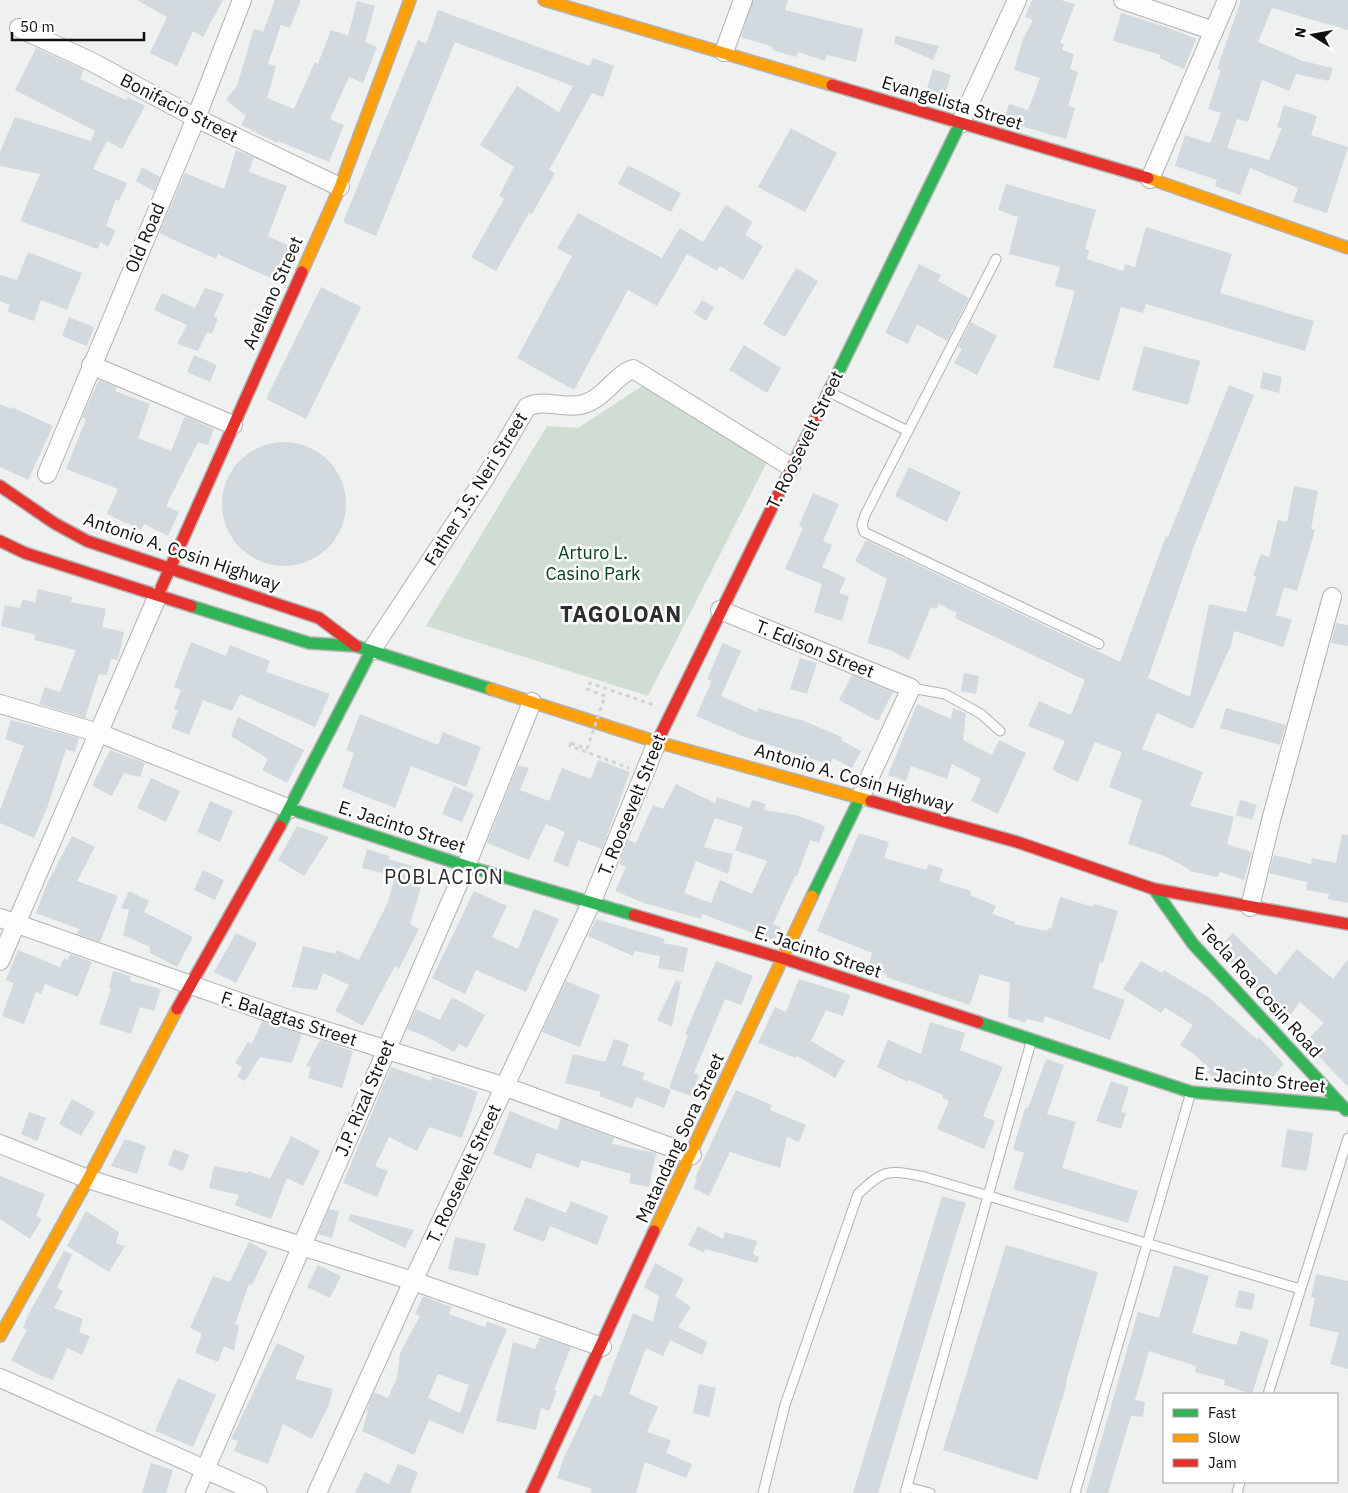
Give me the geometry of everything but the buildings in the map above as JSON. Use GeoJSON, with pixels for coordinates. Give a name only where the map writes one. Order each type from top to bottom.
{"type":"FeatureCollection","features":[{"type":"Feature","properties":{"kind":"main road","name":"Arellano Street"},"geometry":{"type":"LineString","coordinates":[[158,596],[340,187],[410,0]]}},
{"type":"Feature","properties":{"kind":"main road","name":"Evangelista Street"},"geometry":{"type":"LineString","coordinates":[[544,0],[1150,179],[1348,248]]}},
{"type":"Feature","properties":{"kind":"main road","name":"T. Roosevelt Street"},"geometry":{"type":"LineString","coordinates":[[657,742],[720,610],[960,124]]}},
{"type":"Feature","properties":{"kind":"main road","name":"Antonio A. Cosin Highway"},"geometry":{"type":"LineString","coordinates":[[0,486],[54,523],[87,541],[319,618],[364,648]]}},
{"type":"Feature","properties":{"kind":"main road","name":"Antonio A. Cosin Highway"},"geometry":{"type":"LineString","coordinates":[[0,541],[25,553],[310,643],[364,648],[657,742],[1017,842],[1154,889],[1348,924]]}},
{"type":"Feature","properties":{"kind":"main road"},"geometry":{"type":"LineString","coordinates":[[0,1336],[88,1179],[190,986],[290,809],[364,648]]}},
{"type":"Feature","properties":{"kind":"main road","name":"Matandang Sora Street"},"geometry":{"type":"LineString","coordinates":[[532,1493],[692,1155],[782,958],[860,798]]}},
{"type":"Feature","properties":{"kind":"main road","name":"E. Jacinto Street"},"geometry":{"type":"LineString","coordinates":[[290,809],[466,866],[592,901],[782,958],[1191,1092],[1344,1108]]}},
{"type":"Feature","properties":{"kind":"main road","name":"Tecla Roa Cosin Road"},"geometry":{"type":"LineString","coordinates":[[1154,889],[1193,944],[1344,1108]]}},
{"type":"Feature","properties":{"kind":"street","name":"Old Road"},"geometry":{"type":"LineString","coordinates":[[47,474],[196,118],[242,0]]}},
{"type":"Feature","properties":{"kind":"street"},"geometry":{"type":"LineString","coordinates":[[724,52],[743,0]]}},
{"type":"Feature","properties":{"kind":"street"},"geometry":{"type":"LineString","coordinates":[[960,124],[1017,0]]}},
{"type":"Feature","properties":{"kind":"street"},"geometry":{"type":"LineString","coordinates":[[1123,0],[1214,31]]}},
{"type":"Feature","properties":{"kind":"street"},"geometry":{"type":"LineString","coordinates":[[1150,179],[1227,0]]}},
{"type":"Feature","properties":{"kind":"street","name":"Bonifacio Street"},"geometry":{"type":"LineString","coordinates":[[19,28],[92,62],[196,118],[340,187]]}},
{"type":"Feature","properties":{"kind":"street"},"geometry":{"type":"LineString","coordinates":[[91,365],[233,425]]}},
{"type":"Feature","properties":{"kind":"street","name":"Father J.S. Neri Street"},"geometry":{"type":"LineString","coordinates":[[364,648],[485,478],[527,407],[534,403],[559,406],[582,405],[598,398],[626,371],[634,369],[791,467]]}},
{"type":"Feature","properties":{"kind":"street"},"geometry":{"type":"LineString","coordinates":[[0,961],[158,596]]}},
{"type":"Feature","properties":{"kind":"street"},"geometry":{"type":"LineString","coordinates":[[1250,907],[1270,824],[1332,597]]}},
{"type":"Feature","properties":{"kind":"street","name":"T. Edison Street"},"geometry":{"type":"LineString","coordinates":[[720,610],[910,688]]}},
{"type":"Feature","properties":{"kind":"street"},"geometry":{"type":"LineString","coordinates":[[860,798],[910,688]]}},
{"type":"Feature","properties":{"kind":"street","name":"J.P. Rizal Street"},"geometry":{"type":"LineString","coordinates":[[195,1493],[466,866],[532,702]]}},
{"type":"Feature","properties":{"kind":"street"},"geometry":{"type":"LineString","coordinates":[[0,704],[99,733],[290,809]]}},
{"type":"Feature","properties":{"kind":"street","name":"T. Roosevelt Street"},"geometry":{"type":"LineString","coordinates":[[317,1493],[413,1281],[592,901],[657,742]]}},
{"type":"Feature","properties":{"kind":"street","name":"F. Balagtas Street"},"geometry":{"type":"LineString","coordinates":[[0,918],[190,986],[506,1087],[692,1155]]}},
{"type":"Feature","properties":{"kind":"street"},"geometry":{"type":"LineString","coordinates":[[0,1144],[88,1179],[413,1281],[602,1347]]}},
{"type":"Feature","properties":{"kind":"street"},"geometry":{"type":"LineString","coordinates":[[0,1378],[258,1493]]}},
{"type":"Feature","properties":{"kind":"lane"},"geometry":{"type":"LineString","coordinates":[[996,259],[865,515],[862,524],[864,532],[1099,644]]}},
{"type":"Feature","properties":{"kind":"lane"},"geometry":{"type":"LineString","coordinates":[[829,392],[908,431]]}},
{"type":"Feature","properties":{"kind":"lane"},"geometry":{"type":"LineString","coordinates":[[910,688],[945,694],[981,714],[1000,731]]}},
{"type":"Feature","properties":{"kind":"lane"},"geometry":{"type":"LineString","coordinates":[[930,1493],[906,1490],[1031,1041]]}},
{"type":"Feature","properties":{"kind":"lane"},"geometry":{"type":"LineString","coordinates":[[1075,1493],[1149,1244],[1191,1092]]}},
{"type":"Feature","properties":{"kind":"lane"},"geometry":{"type":"LineString","coordinates":[[1268,1393],[1348,1138]]}},
{"type":"Feature","properties":{"kind":"lane"},"geometry":{"type":"LineString","coordinates":[[764,1493],[785,1405],[858,1194],[878,1175],[898,1172],[926,1177],[1300,1289]]}},
{"type":"Feature","properties":{"kind":"path"},"geometry":{"type":"LineString","coordinates":[[644,774],[570,746],[571,743],[587,749],[605,696],[587,689],[590,683],[672,711]]}},
{"type":"Feature","properties":{"kind":"green space","name":"Arturo L. Casino Park"},"geometry":{"type":"Polygon","coordinates":[[[642,386],[768,460],[648,696],[426,626],[547,426],[578,428],[642,386]]]}},
{"type":"Feature","properties":{"kind":"traffic: fast"},"geometry":{"type":"LineString","coordinates":[[831,387],[960,124]]}},
{"type":"Feature","properties":{"kind":"traffic: fast"},"geometry":{"type":"LineString","coordinates":[[191,606],[309,643],[356,646],[491,689]]}},
{"type":"Feature","properties":{"kind":"traffic: fast"},"geometry":{"type":"LineString","coordinates":[[280,826],[371,651]]}},
{"type":"Feature","properties":{"kind":"traffic: fast"},"geometry":{"type":"LineString","coordinates":[[812,896],[860,798]]}},
{"type":"Feature","properties":{"kind":"traffic: fast"},"geometry":{"type":"LineString","coordinates":[[290,809],[466,866],[634,915]]}},
{"type":"Feature","properties":{"kind":"traffic: fast"},"geometry":{"type":"LineString","coordinates":[[1154,889],[1193,944],[1346,1110]]}},
{"type":"Feature","properties":{"kind":"traffic: fast"},"geometry":{"type":"LineString","coordinates":[[978,1022],[1191,1092],[1340,1105]]}},
{"type":"Feature","properties":{"kind":"traffic: slow"},"geometry":{"type":"LineString","coordinates":[[302,272],[340,187],[410,0]]}},
{"type":"Feature","properties":{"kind":"traffic: slow"},"geometry":{"type":"LineString","coordinates":[[544,0],[832,85]]}},
{"type":"Feature","properties":{"kind":"traffic: slow"},"geometry":{"type":"LineString","coordinates":[[1148,178],[1348,248]]}},
{"type":"Feature","properties":{"kind":"traffic: slow"},"geometry":{"type":"LineString","coordinates":[[491,689],[657,742],[871,801]]}},
{"type":"Feature","properties":{"kind":"traffic: slow"},"geometry":{"type":"LineString","coordinates":[[654,1231],[812,896]]}},
{"type":"Feature","properties":{"kind":"traffic: slow"},"geometry":{"type":"LineString","coordinates":[[0,1336],[88,1179],[177,1009]]}},
{"type":"Feature","properties":{"kind":"traffic: jam"},"geometry":{"type":"LineString","coordinates":[[832,85],[1148,178]]}},
{"type":"Feature","properties":{"kind":"traffic: jam"},"geometry":{"type":"LineString","coordinates":[[158,595],[302,272]]}},
{"type":"Feature","properties":{"kind":"traffic: jam"},"geometry":{"type":"LineString","coordinates":[[657,742],[831,387]]}},
{"type":"Feature","properties":{"kind":"traffic: jam"},"geometry":{"type":"LineString","coordinates":[[0,486],[54,523],[87,541],[319,618],[356,646]]}},
{"type":"Feature","properties":{"kind":"traffic: jam"},"geometry":{"type":"LineString","coordinates":[[0,541],[25,553],[191,606]]}},
{"type":"Feature","properties":{"kind":"traffic: jam"},"geometry":{"type":"LineString","coordinates":[[871,801],[1017,842],[1154,889],[1348,924]]}},
{"type":"Feature","properties":{"kind":"traffic: jam"},"geometry":{"type":"LineString","coordinates":[[177,1009],[280,826]]}},
{"type":"Feature","properties":{"kind":"traffic: jam"},"geometry":{"type":"LineString","coordinates":[[634,915],[782,958],[978,1022]]}},
{"type":"Feature","properties":{"kind":"traffic: jam"},"geometry":{"type":"LineString","coordinates":[[532,1493],[654,1231]]}},
{"type":"Feature","properties":{"kind":"district","name":"TAGOLOAN"},"geometry":{"type":"Point","coordinates":[621,614]}},
{"type":"Feature","properties":{"kind":"district","name":"POBLACION"},"geometry":{"type":"Point","coordinates":[444,877]}}]}
